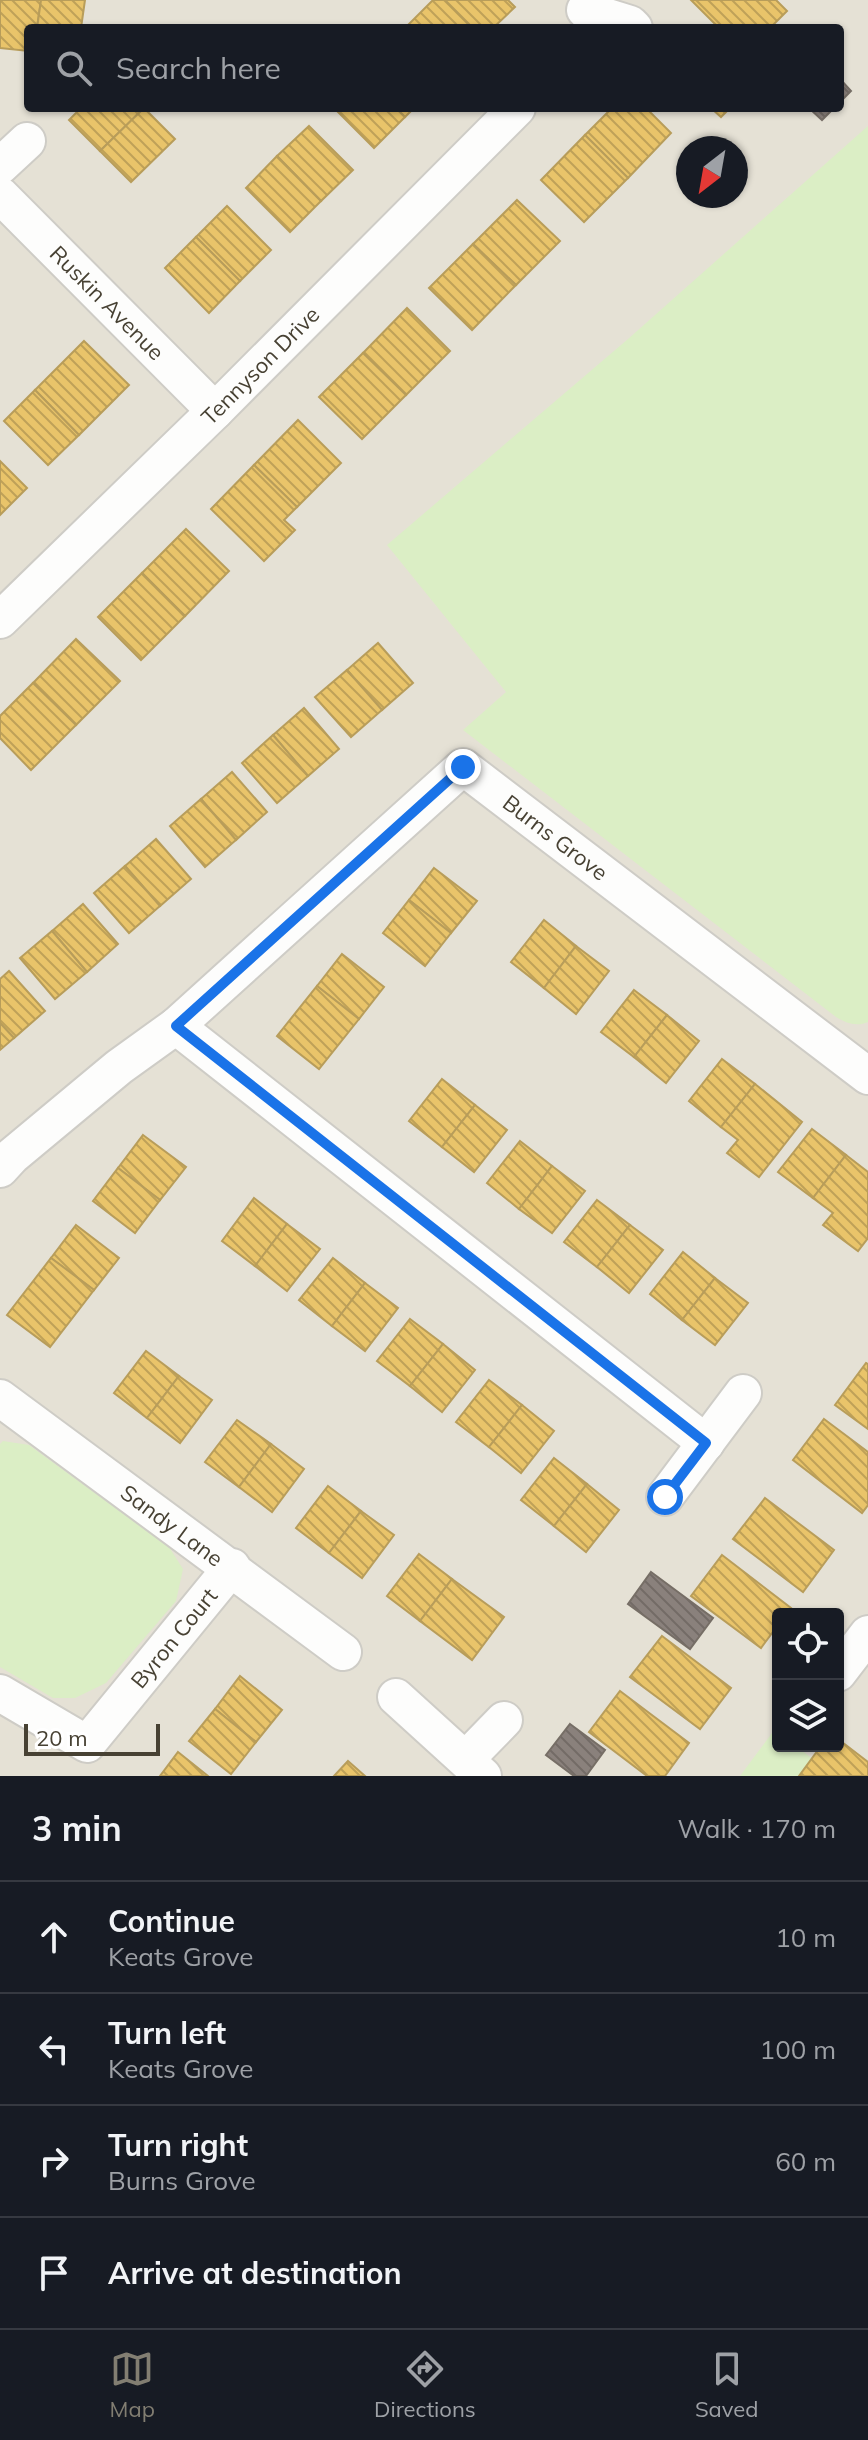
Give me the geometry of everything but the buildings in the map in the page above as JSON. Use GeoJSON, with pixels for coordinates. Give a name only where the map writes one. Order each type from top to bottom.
{"type":"FeatureCollection","features":[{"type":"Feature","properties":{"kind":"street"},"geometry":{"type":"LineString","coordinates":[[583,13],[630,24]]}},
{"type":"Feature","properties":{"kind":"street","name":"Tennyson Drive"},"geometry":{"type":"LineString","coordinates":[[0,620],[215,411],[513,112]]}},
{"type":"Feature","properties":{"kind":"street"},"geometry":{"type":"LineString","coordinates":[[0,166],[27,141]]}},
{"type":"Feature","properties":{"kind":"street","name":"Ruskin Avenue"},"geometry":{"type":"LineString","coordinates":[[0,195],[215,411]]}},
{"type":"Feature","properties":{"kind":"street","name":"Burns Grove"},"geometry":{"type":"LineString","coordinates":[[0,1169],[119,1067],[176,1026],[463,767],[868,1076]]}},
{"type":"Feature","properties":{"kind":"street"},"geometry":{"type":"LineString","coordinates":[[176,1026],[706,1443]]}},
{"type":"Feature","properties":{"kind":"street"},"geometry":{"type":"LineString","coordinates":[[665,1497],[743,1393]]}},
{"type":"Feature","properties":{"kind":"street","name":"Sandy Lane"},"geometry":{"type":"LineString","coordinates":[[0,1398],[343,1652]]}},
{"type":"Feature","properties":{"kind":"street","name":"Byron Court"},"geometry":{"type":"LineString","coordinates":[[0,1693],[87,1744],[232,1567]]}},
{"type":"Feature","properties":{"kind":"street"},"geometry":{"type":"LineString","coordinates":[[396,1697],[474,1768],[504,1720]]}},
{"type":"Feature","properties":{"kind":"shaded area"},"geometry":{"type":"Polygon","coordinates":[[[0,0],[868,0],[868,1776],[0,1776],[0,0]]]}},
{"type":"Feature","properties":{"kind":"green space"},"geometry":{"type":"Polygon","coordinates":[[[868,126],[868,1022],[855,1024],[836,1017],[463,730],[506,692],[387,545],[628,339],[868,126]]]}},
{"type":"Feature","properties":{"kind":"green space"},"geometry":{"type":"Polygon","coordinates":[[[3,1441],[29,1445],[169,1547],[183,1569],[176,1601],[106,1683],[75,1698],[53,1698],[0,1667],[0,1444],[3,1441]]]}},
{"type":"Feature","properties":{"kind":"green space"},"geometry":{"type":"Polygon","coordinates":[[[772,1733],[772,1752],[804,1752],[814,1760],[802,1776],[740,1776],[772,1733]]]}},
{"type":"Feature","properties":{"kind":"route"},"geometry":{"type":"LineString","coordinates":[[463,767],[176,1026],[706,1443],[665,1497]]}}]}
